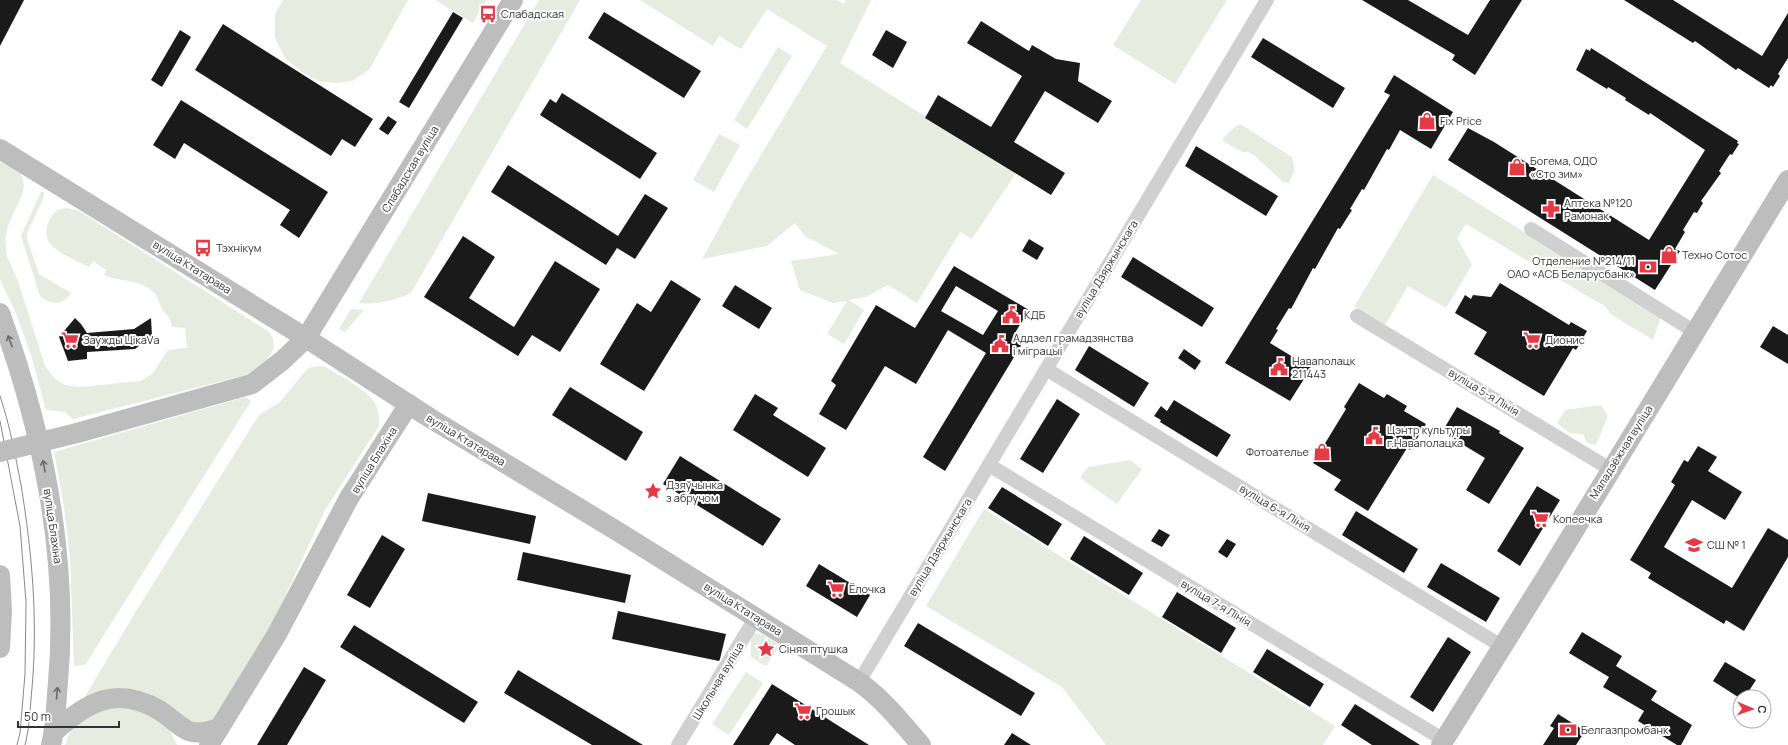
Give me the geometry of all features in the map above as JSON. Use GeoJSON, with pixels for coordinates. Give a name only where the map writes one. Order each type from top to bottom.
{"type":"FeatureCollection","features":[{"type":"Feature","properties":{"kind":"main road","name":"Слабадская вуліца"},"geometry":{"type":"LineString","coordinates":[[0,452],[77,433],[252,384],[283,360],[306,338],[513,0]]}},
{"type":"Feature","properties":{"kind":"main road","name":"вуліца Ктатарава"},"geometry":{"type":"LineString","coordinates":[[0,148],[306,338],[409,404],[859,682],[868,688],[897,716],[920,745]]}},
{"type":"Feature","properties":{"kind":"main road","name":"Маладзёжная вуліца"},"geometry":{"type":"LineString","coordinates":[[1442,743],[1503,647],[1610,469],[1788,180]]}},
{"type":"Feature","properties":{"kind":"main road","name":"вуліца Блахіна"},"geometry":{"type":"LineString","coordinates":[[0,314],[17,360],[39,437],[53,516],[59,567],[61,649],[53,738]]}},
{"type":"Feature","properties":{"kind":"main road","name":"вуліца Блахіна"},"geometry":{"type":"LineString","coordinates":[[214,737],[277,634],[350,498],[409,404]]}},
{"type":"Feature","properties":{"kind":"main road"},"geometry":{"type":"LineString","coordinates":[[0,575],[2,612],[0,648]]}},
{"type":"Feature","properties":{"kind":"main road"},"geometry":{"type":"LineString","coordinates":[[53,738],[74,714],[92,704],[112,697],[138,701],[159,711],[188,732],[214,737]]}},
{"type":"Feature","properties":{"kind":"main road"},"geometry":{"type":"LineString","coordinates":[[175,723],[183,745]]}},
{"type":"Feature","properties":{"kind":"street","name":"вуліца Дзяржынскага"},"geometry":{"type":"LineString","coordinates":[[859,682],[1267,0]]}},
{"type":"Feature","properties":{"kind":"street"},"geometry":{"type":"LineString","coordinates":[[1531,229],[1695,332]]}},
{"type":"Feature","properties":{"kind":"street","name":"вуліца 5-я Лінія"},"geometry":{"type":"LineString","coordinates":[[1357,316],[1610,469]]}},
{"type":"Feature","properties":{"kind":"street","name":"вуліца 6-я Лінія"},"geometry":{"type":"LineString","coordinates":[[1046,369],[1503,647]]}},
{"type":"Feature","properties":{"kind":"street","name":"вуліца 7-я Лінія"},"geometry":{"type":"LineString","coordinates":[[989,465],[1442,743]]}},
{"type":"Feature","properties":{"kind":"street","name":"Школьная вуліца"},"geometry":{"type":"LineString","coordinates":[[678,745],[756,617]]}},
{"type":"Feature","properties":{"kind":"shaded area"},"geometry":{"type":"Polygon","coordinates":[[[283,0],[408,0],[369,70],[352,81],[335,83],[318,81],[303,73],[285,58],[275,38],[275,14],[283,0]]]}},
{"type":"Feature","properties":{"kind":"shaded area"},"geometry":{"type":"Polygon","coordinates":[[[435,0],[486,0],[473,23],[435,0]]]}},
{"type":"Feature","properties":{"kind":"shaded area"},"geometry":{"type":"Polygon","coordinates":[[[539,0],[580,0],[411,293],[399,298],[385,301],[359,303],[539,0]]]}},
{"type":"Feature","properties":{"kind":"shaded area"},"geometry":{"type":"Polygon","coordinates":[[[640,0],[837,0],[844,4],[846,0],[871,0],[840,63],[1016,173],[972,239],[960,232],[917,303],[888,285],[866,297],[849,300],[864,310],[844,344],[827,334],[847,301],[833,303],[800,290],[791,261],[839,254],[805,236],[795,223],[767,246],[702,259],[741,188],[827,46],[767,9],[741,49],[719,36],[713,46],[640,0]]]}},
{"type":"Feature","properties":{"kind":"shaded area"},"geometry":{"type":"Polygon","coordinates":[[[1141,0],[1227,0],[1175,84],[1113,45],[1141,0]]]}},
{"type":"Feature","properties":{"kind":"shaded area"},"geometry":{"type":"Polygon","coordinates":[[[778,47],[792,56],[747,129],[734,120],[778,47]]]}},
{"type":"Feature","properties":{"kind":"shaded area"},"geometry":{"type":"Polygon","coordinates":[[[1237,125],[1242,125],[1292,157],[1295,170],[1289,183],[1283,182],[1254,155],[1248,152],[1242,152],[1223,141],[1223,138],[1237,125]]]}},
{"type":"Feature","properties":{"kind":"shaded area"},"geometry":{"type":"Polygon","coordinates":[[[719,134],[740,145],[714,192],[693,180],[719,134]]]}},
{"type":"Feature","properties":{"kind":"shaded area"},"geometry":{"type":"Polygon","coordinates":[[[0,161],[19,172],[22,177],[24,185],[23,192],[8,226],[5,240],[7,256],[18,281],[45,366],[55,379],[65,385],[80,387],[141,381],[153,373],[168,350],[187,348],[185,328],[172,327],[170,319],[162,309],[156,296],[148,288],[136,283],[104,275],[106,270],[93,261],[89,267],[66,256],[51,245],[46,231],[48,222],[57,211],[66,208],[79,211],[268,331],[273,338],[274,345],[269,357],[246,375],[73,419],[65,412],[46,410],[31,355],[17,316],[0,279],[0,161]]]}},
{"type":"Feature","properties":{"kind":"shaded area"},"geometry":{"type":"Polygon","coordinates":[[[1433,175],[1542,243],[1662,314],[1653,340],[1612,315],[1604,305],[1466,224],[1457,238],[1472,265],[1446,308],[1408,286],[1385,325],[1354,307],[1433,175]]]}},
{"type":"Feature","properties":{"kind":"shaded area"},"geometry":{"type":"Polygon","coordinates":[[[41,192],[44,192],[43,199],[27,233],[27,239],[39,274],[71,293],[64,300],[56,303],[48,301],[40,296],[21,236],[41,192]]]}},
{"type":"Feature","properties":{"kind":"shaded area"},"geometry":{"type":"Polygon","coordinates":[[[351,309],[364,310],[345,332],[339,329],[351,309]]]}},
{"type":"Feature","properties":{"kind":"shaded area"},"geometry":{"type":"Polygon","coordinates":[[[324,366],[367,394],[376,405],[379,416],[379,426],[325,510],[270,629],[216,719],[201,725],[84,698],[138,608],[259,415],[280,402],[308,368],[324,366]]]}},
{"type":"Feature","properties":{"kind":"shaded area"},"geometry":{"type":"Polygon","coordinates":[[[245,397],[251,401],[85,665],[74,666],[70,558],[64,507],[54,452],[245,397]]]}},
{"type":"Feature","properties":{"kind":"shaded area"},"geometry":{"type":"Polygon","coordinates":[[[1601,405],[1608,416],[1596,445],[1587,443],[1583,434],[1570,433],[1557,423],[1565,410],[1601,405]]]}},
{"type":"Feature","properties":{"kind":"shaded area"},"geometry":{"type":"Polygon","coordinates":[[[1130,460],[1142,469],[1117,504],[1080,478],[1088,467],[1130,460]]]}},
{"type":"Feature","properties":{"kind":"shaded area"},"geometry":{"type":"Polygon","coordinates":[[[984,509],[1335,726],[1323,745],[1106,745],[1062,687],[926,606],[984,509]]]}},
{"type":"Feature","properties":{"kind":"shaded area"},"geometry":{"type":"Polygon","coordinates":[[[755,633],[763,635],[780,645],[766,666],[751,657],[751,635],[755,633]]]}},
{"type":"Feature","properties":{"kind":"shaded area"},"geometry":{"type":"Polygon","coordinates":[[[746,672],[763,683],[729,735],[712,724],[746,672]]]}},
{"type":"Feature","properties":{"kind":"shaded area"},"geometry":{"type":"Polygon","coordinates":[[[103,705],[140,707],[168,727],[177,745],[65,745],[73,725],[103,705]]]}},
{"type":"Feature","properties":{"kind":"building"},"geometry":{"type":"Polygon","coordinates":[[[0,0],[24,0],[0,46],[0,0]]]}},
{"type":"Feature","properties":{"kind":"building"},"geometry":{"type":"Polygon","coordinates":[[[1362,0],[1408,0],[1468,35],[1490,0],[1522,0],[1475,75],[1452,60],[1455,55],[1362,0]]]}},
{"type":"Feature","properties":{"kind":"building"},"geometry":{"type":"Polygon","coordinates":[[[1624,0],[1673,0],[1762,56],[1788,13],[1788,58],[1778,74],[1780,76],[1773,87],[1771,85],[1769,88],[1738,68],[1736,70],[1695,41],[1693,43],[1624,0]]]}},
{"type":"Feature","properties":{"kind":"building"},"geometry":{"type":"Polygon","coordinates":[[[453,12],[463,18],[409,108],[399,102],[453,12]]]}},
{"type":"Feature","properties":{"kind":"building"},"geometry":{"type":"Polygon","coordinates":[[[604,12],[701,71],[684,98],[588,38],[604,12]]]}},
{"type":"Feature","properties":{"kind":"building"},"geometry":{"type":"Polygon","coordinates":[[[981,21],[1029,51],[1032,45],[1056,59],[1080,63],[1078,81],[1112,101],[1098,123],[1045,91],[1014,142],[1065,173],[1051,195],[925,118],[938,95],[991,127],[1022,76],[967,43],[981,21]]]}},
{"type":"Feature","properties":{"kind":"building"},"geometry":{"type":"Polygon","coordinates":[[[223,24],[373,119],[355,147],[342,139],[331,156],[195,70],[223,24]]]}},
{"type":"Feature","properties":{"kind":"building"},"geometry":{"type":"Polygon","coordinates":[[[180,30],[191,37],[162,87],[151,80],[180,30]]]}},
{"type":"Feature","properties":{"kind":"building"},"geometry":{"type":"Polygon","coordinates":[[[886,30],[907,42],[893,68],[872,55],[886,30]]]}},
{"type":"Feature","properties":{"kind":"building"},"geometry":{"type":"Polygon","coordinates":[[[1263,38],[1345,88],[1333,108],[1251,57],[1263,38]]]}},
{"type":"Feature","properties":{"kind":"building"},"geometry":{"type":"Polygon","coordinates":[[[1591,48],[1738,141],[1737,143],[1739,144],[1732,155],[1730,154],[1719,171],[1721,173],[1701,201],[1703,203],[1697,213],[1694,212],[1683,230],[1685,232],[1675,249],[1680,251],[1655,290],[1448,160],[1468,128],[1494,142],[1649,240],[1705,150],[1650,113],[1649,115],[1625,100],[1626,98],[1608,87],[1607,89],[1576,70],[1586,49],[1590,51],[1591,48]]]}},
{"type":"Feature","properties":{"kind":"building"},"geometry":{"type":"Polygon","coordinates":[[[1394,75],[1453,112],[1431,149],[1400,130],[1389,150],[1387,149],[1364,190],[1362,189],[1350,209],[1352,210],[1340,229],[1338,228],[1315,269],[1313,268],[1291,309],[1289,308],[1276,329],[1278,330],[1270,343],[1311,368],[1290,401],[1225,363],[1390,95],[1384,92],[1394,75]]]}},
{"type":"Feature","properties":{"kind":"building"},"geometry":{"type":"Polygon","coordinates":[[[562,93],[657,153],[640,179],[540,115],[550,99],[556,103],[562,93]]]}},
{"type":"Feature","properties":{"kind":"building"},"geometry":{"type":"Polygon","coordinates":[[[181,100],[328,192],[299,238],[280,225],[290,210],[184,143],[175,159],[153,145],[181,100]]]}},
{"type":"Feature","properties":{"kind":"building"},"geometry":{"type":"Polygon","coordinates":[[[388,116],[397,122],[388,135],[379,129],[388,116]]]}},
{"type":"Feature","properties":{"kind":"building"},"geometry":{"type":"Polygon","coordinates":[[[1196,146],[1278,196],[1266,216],[1185,166],[1196,146]]]}},
{"type":"Feature","properties":{"kind":"building"},"geometry":{"type":"Polygon","coordinates":[[[508,165],[618,236],[645,194],[668,208],[635,259],[617,248],[606,265],[491,192],[508,165]]]}},
{"type":"Feature","properties":{"kind":"building"},"geometry":{"type":"Polygon","coordinates":[[[463,236],[495,257],[469,298],[514,327],[555,261],[600,289],[560,352],[532,335],[518,356],[424,297],[463,236]]]}},
{"type":"Feature","properties":{"kind":"building"},"geometry":{"type":"Polygon","coordinates":[[[1029,239],[1044,248],[1037,260],[1022,251],[1029,239]]]}},
{"type":"Feature","properties":{"kind":"building"},"geometry":{"type":"Polygon","coordinates":[[[1133,257],[1214,308],[1202,327],[1121,277],[1133,257]]]}},
{"type":"Feature","properties":{"kind":"building"},"geometry":{"type":"Polygon","coordinates":[[[954,266],[1029,310],[1015,333],[1025,339],[945,471],[923,457],[986,353],[948,330],[916,384],[885,366],[846,430],[819,414],[836,385],[831,381],[876,305],[915,328],[954,266]],[[956,286],[941,311],[983,335],[998,311],[956,286]]]}},
{"type":"Feature","properties":{"kind":"building"},"geometry":{"type":"Polygon","coordinates":[[[671,280],[701,299],[644,391],[600,364],[637,303],[651,312],[671,280]]]}},
{"type":"Feature","properties":{"kind":"building","name":"Дионис"},"geometry":{"type":"Polygon","coordinates":[[[1500,283],[1569,325],[1571,322],[1587,331],[1576,350],[1573,348],[1544,396],[1474,354],[1487,332],[1455,313],[1465,295],[1471,299],[1473,295],[1491,297],[1500,283]]]}},
{"type":"Feature","properties":{"kind":"building"},"geometry":{"type":"Polygon","coordinates":[[[735,285],[772,308],[759,329],[722,306],[735,285]]]}},
{"type":"Feature","properties":{"kind":"building"},"geometry":{"type":"Polygon","coordinates":[[[75,318],[87,333],[134,329],[151,318],[152,336],[135,349],[87,352],[87,359],[68,361],[59,337],[75,318]]]}},
{"type":"Feature","properties":{"kind":"building"},"geometry":{"type":"Polygon","coordinates":[[[1773,326],[1788,335],[1788,364],[1760,347],[1773,326]]]}},
{"type":"Feature","properties":{"kind":"building"},"geometry":{"type":"Polygon","coordinates":[[[1089,346],[1149,383],[1134,407],[1075,370],[1089,346]]]}},
{"type":"Feature","properties":{"kind":"building"},"geometry":{"type":"Polygon","coordinates":[[[1184,349],[1201,361],[1195,370],[1178,358],[1184,349]]]}},
{"type":"Feature","properties":{"kind":"building","name":"Цэнтр культуры г.Наваполацка"},"geometry":{"type":"Polygon","coordinates":[[[1359,383],[1384,398],[1387,394],[1407,406],[1404,411],[1426,424],[1410,450],[1407,448],[1368,511],[1334,490],[1341,480],[1313,463],[1346,409],[1344,407],[1359,383]]]}},
{"type":"Feature","properties":{"kind":"building"},"geometry":{"type":"Polygon","coordinates":[[[570,387],[643,432],[626,461],[552,415],[570,387]]]}},
{"type":"Feature","properties":{"kind":"building"},"geometry":{"type":"Polygon","coordinates":[[[755,394],[778,408],[773,415],[826,448],[808,477],[733,430],[755,394]]]}},
{"type":"Feature","properties":{"kind":"building"},"geometry":{"type":"Polygon","coordinates":[[[1057,399],[1080,414],[1043,473],[1020,459],[1057,399]]]}},
{"type":"Feature","properties":{"kind":"building"},"geometry":{"type":"Polygon","coordinates":[[[1174,400],[1231,435],[1217,457],[1160,422],[1161,420],[1154,416],[1161,406],[1167,411],[1174,400]]]}},
{"type":"Feature","properties":{"kind":"building"},"geometry":{"type":"Polygon","coordinates":[[[1457,407],[1500,431],[1499,433],[1524,448],[1489,504],[1466,490],[1485,458],[1442,432],[1457,407]]]}},
{"type":"Feature","properties":{"kind":"building"},"geometry":{"type":"Polygon","coordinates":[[[1698,446],[1717,457],[1708,471],[1742,492],[1725,520],[1692,500],[1664,547],[1732,588],[1768,528],[1788,540],[1788,557],[1744,631],[1726,620],[1724,624],[1648,578],[1651,573],[1630,560],[1675,485],[1671,482],[1684,460],[1688,462],[1698,446]]]}},
{"type":"Feature","properties":{"kind":"building"},"geometry":{"type":"Polygon","coordinates":[[[680,456],[781,519],[763,546],[663,484],[680,456]]]}},
{"type":"Feature","properties":{"kind":"building"},"geometry":{"type":"Polygon","coordinates":[[[1537,486],[1560,500],[1520,566],[1497,551],[1537,486]]]}},
{"type":"Feature","properties":{"kind":"building"},"geometry":{"type":"Polygon","coordinates":[[[1002,487],[1062,524],[1048,546],[988,508],[1002,487]]]}},
{"type":"Feature","properties":{"kind":"building"},"geometry":{"type":"Polygon","coordinates":[[[428,493],[536,516],[530,544],[422,521],[428,493]]]}},
{"type":"Feature","properties":{"kind":"building"},"geometry":{"type":"Polygon","coordinates":[[[1356,511],[1418,549],[1404,573],[1342,535],[1356,511]]]}},
{"type":"Feature","properties":{"kind":"building"},"geometry":{"type":"Polygon","coordinates":[[[1159,529],[1170,535],[1162,547],[1151,541],[1159,529]]]}},
{"type":"Feature","properties":{"kind":"building"},"geometry":{"type":"Polygon","coordinates":[[[382,535],[405,549],[370,608],[347,595],[382,535]]]}},
{"type":"Feature","properties":{"kind":"building"},"geometry":{"type":"Polygon","coordinates":[[[1084,536],[1143,573],[1129,595],[1070,559],[1084,536]]]}},
{"type":"Feature","properties":{"kind":"building"},"geometry":{"type":"Polygon","coordinates":[[[1227,539],[1236,544],[1227,558],[1218,552],[1227,539]]]}},
{"type":"Feature","properties":{"kind":"building"},"geometry":{"type":"Polygon","coordinates":[[[523,552],[631,575],[625,603],[517,580],[523,552]]]}},
{"type":"Feature","properties":{"kind":"building"},"geometry":{"type":"Polygon","coordinates":[[[1441,563],[1500,598],[1486,622],[1427,587],[1441,563]]]}},
{"type":"Feature","properties":{"kind":"building"},"geometry":{"type":"Polygon","coordinates":[[[819,564],[870,595],[857,617],[806,586],[819,564]]]}},
{"type":"Feature","properties":{"kind":"building"},"geometry":{"type":"Polygon","coordinates":[[[1177,592],[1236,628],[1221,653],[1162,617],[1177,592]]]}},
{"type":"Feature","properties":{"kind":"building"},"geometry":{"type":"Polygon","coordinates":[[[618,611],[726,634],[720,659],[719,661],[612,639],[618,611]]]}},
{"type":"Feature","properties":{"kind":"building"},"geometry":{"type":"Polygon","coordinates":[[[918,623],[1035,693],[1021,716],[904,646],[918,623]]]}},
{"type":"Feature","properties":{"kind":"building"},"geometry":{"type":"Polygon","coordinates":[[[354,625],[478,702],[464,723],[340,647],[354,625]]]}},
{"type":"Feature","properties":{"kind":"building"},"geometry":{"type":"Polygon","coordinates":[[[1582,632],[1622,656],[1616,666],[1657,691],[1651,700],[1692,725],[1681,745],[1677,745],[1638,721],[1644,711],[1603,687],[1609,677],[1569,653],[1582,632]]]}},
{"type":"Feature","properties":{"kind":"building"},"geometry":{"type":"Polygon","coordinates":[[[1448,637],[1471,652],[1433,712],[1410,697],[1448,637]]]}},
{"type":"Feature","properties":{"kind":"building"},"geometry":{"type":"Polygon","coordinates":[[[1267,649],[1324,684],[1310,707],[1253,672],[1267,649]]]}},
{"type":"Feature","properties":{"kind":"building"},"geometry":{"type":"Polygon","coordinates":[[[1725,662],[1756,680],[1750,689],[1732,689],[1732,693],[1713,681],[1725,662]]]}},
{"type":"Feature","properties":{"kind":"building"},"geometry":{"type":"Polygon","coordinates":[[[304,667],[326,680],[287,745],[257,745],[304,667]]]}},
{"type":"Feature","properties":{"kind":"building"},"geometry":{"type":"Polygon","coordinates":[[[518,670],[643,745],[592,745],[504,693],[518,670]]]}},
{"type":"Feature","properties":{"kind":"building"},"geometry":{"type":"Polygon","coordinates":[[[772,684],[869,745],[795,745],[777,733],[769,745],[733,745],[772,684]]]}},
{"type":"Feature","properties":{"kind":"building"},"geometry":{"type":"Polygon","coordinates":[[[1355,704],[1420,745],[1372,745],[1341,725],[1355,704]]]}},
{"type":"Feature","properties":{"kind":"building","name":"Белгазпромбанк"},"geometry":{"type":"Polygon","coordinates":[[[1558,714],[1585,731],[1576,745],[1543,745],[1554,728],[1550,726],[1558,714]]]}},
{"type":"Feature","properties":{"kind":"building"},"geometry":{"type":"Polygon","coordinates":[[[1012,733],[1031,745],[1004,745],[1012,733]]]}},
{"type":"Feature","properties":{"kind":"tram line"},"geometry":{"type":"LineString","coordinates":[[0,396],[4,407],[21,485],[33,586],[34,662],[29,724],[25,745]]}},
{"type":"Feature","properties":{"kind":"tram line"},"geometry":{"type":"LineString","coordinates":[[0,421],[20,526],[26,602],[25,674],[20,733],[17,745]]}},
{"type":"Feature","properties":{"kind":"place","name":"Слабадская"},"geometry":{"type":"Point","coordinates":[488,14]}},
{"type":"Feature","properties":{"kind":"place","name":"Fix Price"},"geometry":{"type":"Point","coordinates":[1427,121]}},
{"type":"Feature","properties":{"kind":"place","name":"Богема, ОДО «Сто зим»"},"geometry":{"type":"Point","coordinates":[1517,167]}},
{"type":"Feature","properties":{"kind":"place","name":"Аптека №120 Рамонак"},"geometry":{"type":"Point","coordinates":[1551,209]}},
{"type":"Feature","properties":{"kind":"place","name":"Тэхнікум"},"geometry":{"type":"Point","coordinates":[203,248]}},
{"type":"Feature","properties":{"kind":"place","name":"Техно Сотос"},"geometry":{"type":"Point","coordinates":[1669,255]}},
{"type":"Feature","properties":{"kind":"place","name":"Отделение №214/11 ОАО «АСБ Беларусбанк»"},"geometry":{"type":"Point","coordinates":[1648,267]}},
{"type":"Feature","properties":{"kind":"place","name":"КДБ"},"geometry":{"type":"Point","coordinates":[1011,315]}},
{"type":"Feature","properties":{"kind":"place","name":"Заужды ЦікаVа"},"geometry":{"type":"Point","coordinates":[70,340]}},
{"type":"Feature","properties":{"kind":"place","name":"Дионис"},"geometry":{"type":"Point","coordinates":[1532,340]}},
{"type":"Feature","properties":{"kind":"place","name":"Аддзел грамадзянства і міграцыі"},"geometry":{"type":"Point","coordinates":[1000,344]}},
{"type":"Feature","properties":{"kind":"place","name":"Наваполацк 211443"},"geometry":{"type":"Point","coordinates":[1279,367]}},
{"type":"Feature","properties":{"kind":"place","name":"Цэнтр культуры г.Наваполацка"},"geometry":{"type":"Point","coordinates":[1374,436]}},
{"type":"Feature","properties":{"kind":"place","name":"Фотоателье"},"geometry":{"type":"Point","coordinates":[1322,452]}},
{"type":"Feature","properties":{"kind":"place","name":"Дзяўчынка з абручом"},"geometry":{"type":"Point","coordinates":[653,491]}},
{"type":"Feature","properties":{"kind":"place","name":"Копеечка"},"geometry":{"type":"Point","coordinates":[1540,519]}},
{"type":"Feature","properties":{"kind":"place","name":"СШ № 1"},"geometry":{"type":"Point","coordinates":[1694,545]}},
{"type":"Feature","properties":{"kind":"place","name":"Ёлочка"},"geometry":{"type":"Point","coordinates":[836,589]}},
{"type":"Feature","properties":{"kind":"place","name":"Сіняя птушка"},"geometry":{"type":"Point","coordinates":[766,649]}},
{"type":"Feature","properties":{"kind":"place","name":"Грошык"},"geometry":{"type":"Point","coordinates":[803,711]}},
{"type":"Feature","properties":{"kind":"place","name":"Белгазпромбанк"},"geometry":{"type":"Point","coordinates":[1568,730]}}]}
